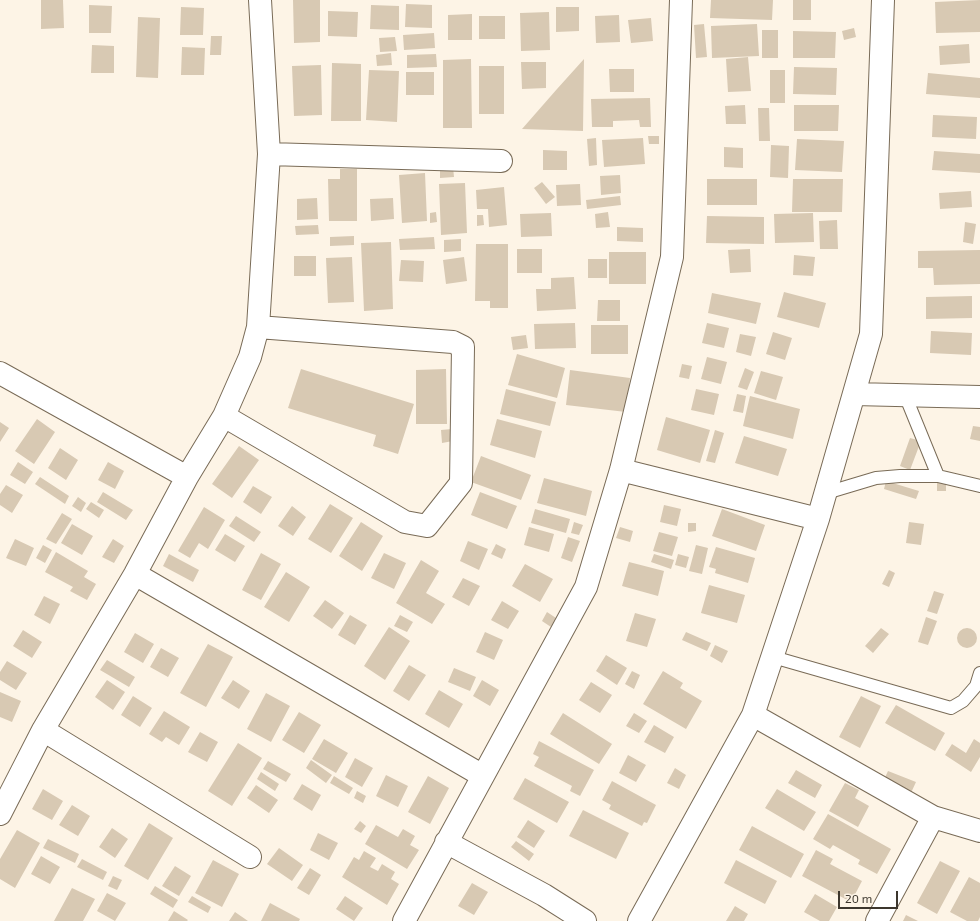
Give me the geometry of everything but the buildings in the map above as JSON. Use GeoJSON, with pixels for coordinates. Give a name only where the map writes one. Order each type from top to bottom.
{"type":"FeatureCollection","features":[{"type":"Feature","properties":{"kind":"street"},"geometry":{"type":"LineString","coordinates":[[0,814],[43,730],[135,574],[187,477],[224,416],[250,357],[258,327],[269,154],[260,0]]}},
{"type":"Feature","properties":{"kind":"street"},"geometry":{"type":"LineString","coordinates":[[404,921],[586,587],[621,470],[672,257],[681,0]]}},
{"type":"Feature","properties":{"kind":"street"},"geometry":{"type":"LineString","coordinates":[[639,921],[753,715],[818,520],[872,334],[883,0]]}},
{"type":"Feature","properties":{"kind":"street"},"geometry":{"type":"LineString","coordinates":[[269,154],[501,161]]}},
{"type":"Feature","properties":{"kind":"street"},"geometry":{"type":"LineString","coordinates":[[224,416],[405,522],[428,526],[461,483],[463,347],[452,342],[258,327]]}},
{"type":"Feature","properties":{"kind":"street"},"geometry":{"type":"LineString","coordinates":[[0,373],[187,477]]}},
{"type":"Feature","properties":{"kind":"street"},"geometry":{"type":"LineString","coordinates":[[854,394],[980,397]]}},
{"type":"Feature","properties":{"kind":"street"},"geometry":{"type":"LineString","coordinates":[[621,470],[818,520]]}},
{"type":"Feature","properties":{"kind":"street"},"geometry":{"type":"LineString","coordinates":[[135,574],[483,776]]}},
{"type":"Feature","properties":{"kind":"street"},"geometry":{"type":"LineString","coordinates":[[753,715],[933,817],[980,832]]}},
{"type":"Feature","properties":{"kind":"street"},"geometry":{"type":"LineString","coordinates":[[43,730],[250,857]]}},
{"type":"Feature","properties":{"kind":"street"},"geometry":{"type":"LineString","coordinates":[[877,921],[933,817]]}},
{"type":"Feature","properties":{"kind":"street"},"geometry":{"type":"LineString","coordinates":[[446,842],[544,895],[586,921]]}},
{"type":"Feature","properties":{"kind":"lane"},"geometry":{"type":"LineString","coordinates":[[905,395],[938,476]]}},
{"type":"Feature","properties":{"kind":"lane"},"geometry":{"type":"LineString","coordinates":[[826,492],[876,478],[938,476],[980,486]]}},
{"type":"Feature","properties":{"kind":"lane"},"geometry":{"type":"LineString","coordinates":[[773,657],[950,708],[963,701],[976,686],[980,673]]}}]}
